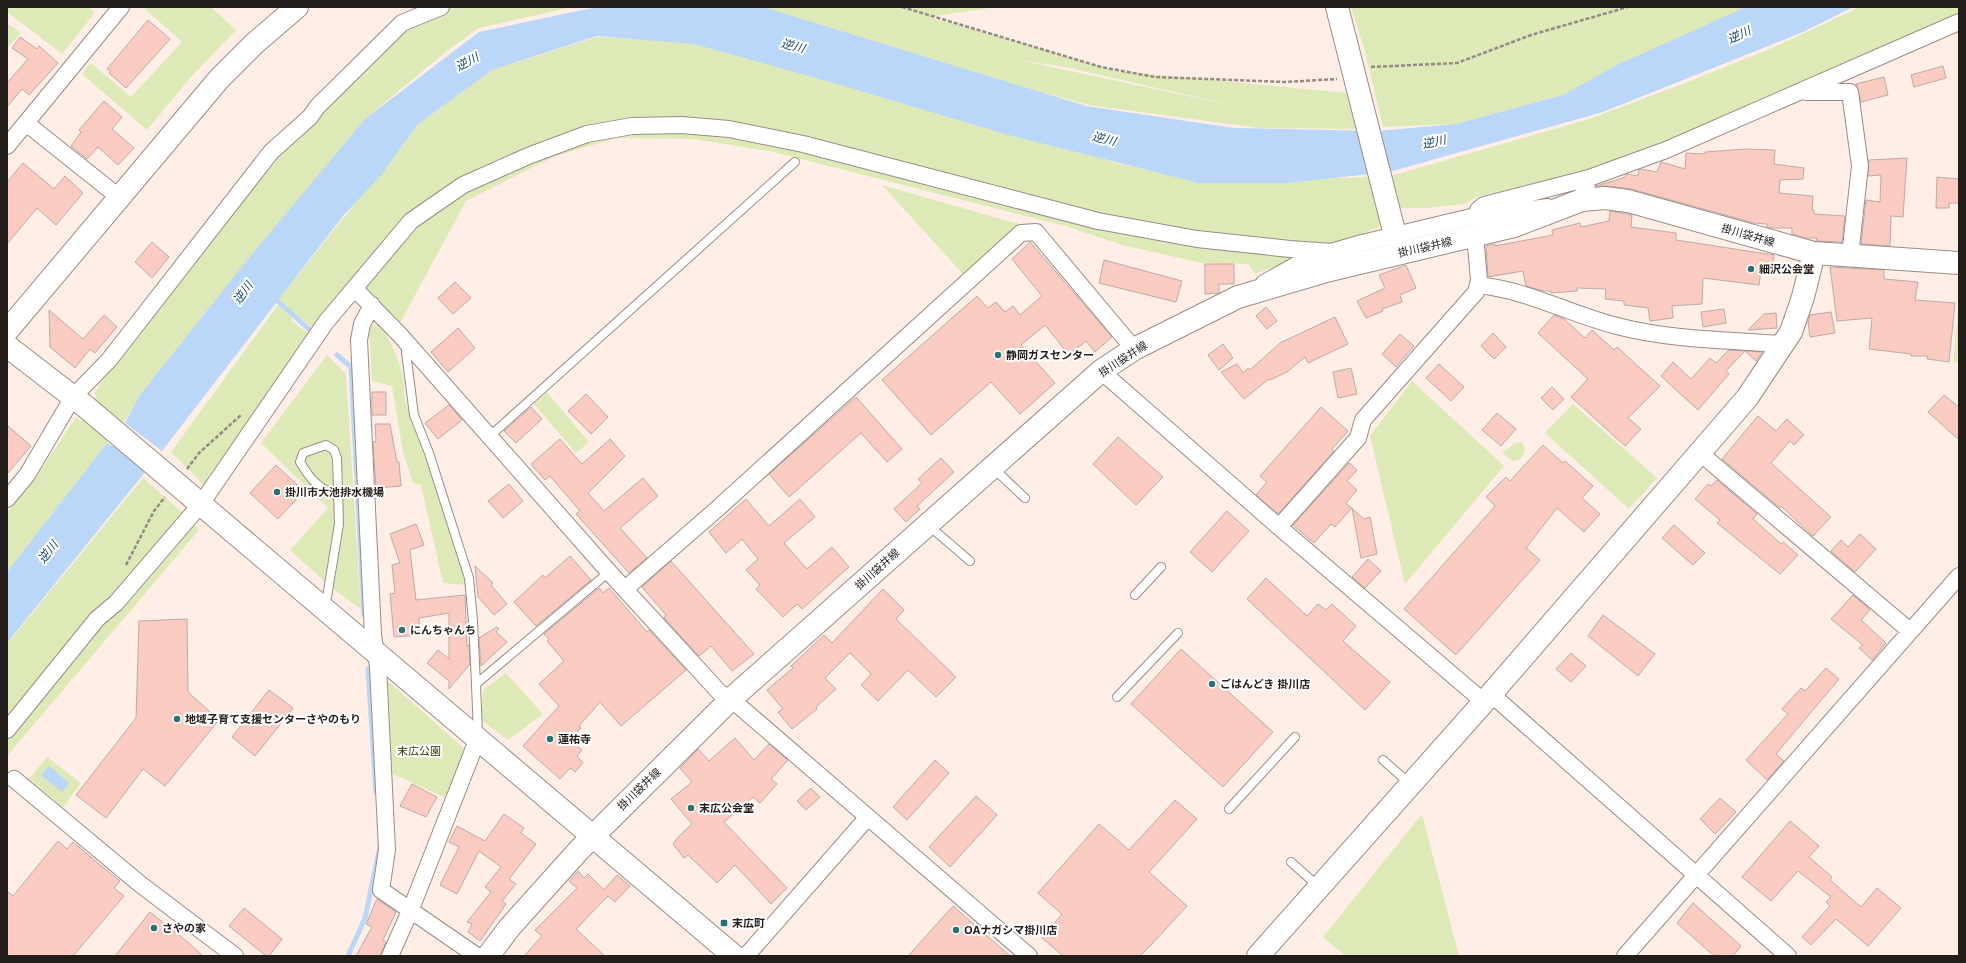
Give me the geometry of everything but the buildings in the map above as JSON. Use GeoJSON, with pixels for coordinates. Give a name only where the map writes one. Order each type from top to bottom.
{"type":"FeatureCollection","features":[{"type":"Feature","properties":{"kind":"street"},"geometry":{"type":"LineString","coordinates":[[7,146],[121,7]]}},
{"type":"Feature","properties":{"kind":"street"},"geometry":{"type":"LineString","coordinates":[[7,331],[219,79],[254,44],[297,7]]}},
{"type":"Feature","properties":{"kind":"street"},"geometry":{"type":"LineString","coordinates":[[7,499],[27,475],[109,360],[270,152],[310,117],[318,107],[402,23],[441,7]]}},
{"type":"Feature","properties":{"kind":"street"},"geometry":{"type":"LineString","coordinates":[[1337,7],[1393,228]]}},
{"type":"Feature","properties":{"kind":"street"},"geometry":{"type":"LineString","coordinates":[[1279,527],[1358,438],[1363,420],[1476,292],[1479,280],[1473,226],[1484,205],[1589,178],[1666,150],[1959,22]]}},
{"type":"Feature","properties":{"kind":"street"},"geometry":{"type":"LineString","coordinates":[[1799,92],[1850,92],[1860,166],[1850,256]]}},
{"type":"Feature","properties":{"kind":"street"},"geometry":{"type":"LineString","coordinates":[[26,123],[120,198]]}},
{"type":"Feature","properties":{"kind":"street"},"geometry":{"type":"LineString","coordinates":[[7,730],[97,619],[116,603],[196,500],[326,322],[411,221],[464,185],[528,156],[587,134],[632,126],[682,126],[729,129],[802,144],[1098,221],[1197,239],[1332,252]]}},
{"type":"Feature","properties":{"kind":"street"},"geometry":{"type":"LineString","coordinates":[[1575,203],[1589,178]]}},
{"type":"Feature","properties":{"kind":"street","name":"掛川袋井線"},"geometry":{"type":"LineString","coordinates":[[488,956],[510,927],[593,835],[731,699],[1101,371],[1134,349],[1238,297],[1473,226],[1514,226],[1575,203],[1605,198],[1628,201],[1814,254],[1959,263]]}},
{"type":"Feature","properties":{"kind":"street"},"geometry":{"type":"LineString","coordinates":[[1238,297],[1307,259],[1332,252],[1393,228],[1473,226]]}},
{"type":"Feature","properties":{"kind":"street"},"geometry":{"type":"LineString","coordinates":[[625,589],[716,510],[1021,233],[1036,232],[1134,349]]}},
{"type":"Feature","properties":{"kind":"street"},"geometry":{"type":"LineString","coordinates":[[1258,956],[1487,698],[1747,398],[1791,332],[1803,297],[1814,254]]}},
{"type":"Feature","properties":{"kind":"street"},"geometry":{"type":"LineString","coordinates":[[1478,284],[1502,287],[1617,326],[1657,334],[1782,344]]}},
{"type":"Feature","properties":{"kind":"street"},"geometry":{"type":"LineString","coordinates":[[355,289],[409,345],[609,572],[720,693],[731,699],[1029,956]]}},
{"type":"Feature","properties":{"kind":"street"},"geometry":{"type":"LineString","coordinates":[[372,305],[362,324],[359,340],[374,652],[378,667],[387,850],[381,890],[411,909],[477,956]]}},
{"type":"Feature","properties":{"kind":"street"},"geometry":{"type":"LineString","coordinates":[[7,346],[80,402],[734,956]]}},
{"type":"Feature","properties":{"kind":"street"},"geometry":{"type":"LineString","coordinates":[[1101,371],[1279,527],[1487,698],[1696,874],[1788,956]]}},
{"type":"Feature","properties":{"kind":"street"},"geometry":{"type":"LineString","coordinates":[[1700,452],[1910,632]]}},
{"type":"Feature","properties":{"kind":"street"},"geometry":{"type":"LineString","coordinates":[[1625,956],[1959,576]]}},
{"type":"Feature","properties":{"kind":"street"},"geometry":{"type":"LineString","coordinates":[[390,956],[411,909],[478,738]]}},
{"type":"Feature","properties":{"kind":"street"},"geometry":{"type":"LineString","coordinates":[[14,779],[140,884],[235,956]]}},
{"type":"Feature","properties":{"kind":"street"},"geometry":{"type":"LineString","coordinates":[[746,956],[868,817]]}},
{"type":"Feature","properties":{"kind":"lane"},"geometry":{"type":"LineString","coordinates":[[490,436],[794,162]]}},
{"type":"Feature","properties":{"kind":"lane"},"geometry":{"type":"LineString","coordinates":[[409,345],[406,352],[414,416],[429,453],[469,578],[473,621],[478,738]]}},
{"type":"Feature","properties":{"kind":"lane"},"geometry":{"type":"LineString","coordinates":[[320,605],[327,597],[339,524],[339,497],[337,458],[334,450],[326,445],[303,453],[300,462],[308,475],[320,488],[339,497]]}},
{"type":"Feature","properties":{"kind":"lane"},"geometry":{"type":"LineString","coordinates":[[992,467],[1025,498]]}},
{"type":"Feature","properties":{"kind":"lane"},"geometry":{"type":"LineString","coordinates":[[928,524],[970,561]]}},
{"type":"Feature","properties":{"kind":"lane"},"geometry":{"type":"LineString","coordinates":[[1135,595],[1161,567]]}},
{"type":"Feature","properties":{"kind":"lane"},"geometry":{"type":"LineString","coordinates":[[476,684],[609,572]]}},
{"type":"Feature","properties":{"kind":"lane"},"geometry":{"type":"LineString","coordinates":[[1117,697],[1178,633]]}},
{"type":"Feature","properties":{"kind":"lane"},"geometry":{"type":"LineString","coordinates":[[1229,809],[1295,736]]}},
{"type":"Feature","properties":{"kind":"lane"},"geometry":{"type":"LineString","coordinates":[[1383,760],[1411,784]]}},
{"type":"Feature","properties":{"kind":"lane"},"geometry":{"type":"LineString","coordinates":[[1291,862],[1319,887]]}},
{"type":"Feature","properties":{"kind":"path"},"geometry":{"type":"LineString","coordinates":[[902,7],[1101,67],[1155,77],[1285,82],[1338,79],[1353,68],[1457,63],[1531,36],[1628,7]]}},
{"type":"Feature","properties":{"kind":"green space"},"geometry":{"type":"Polygon","coordinates":[[[7,7],[89,7],[95,13],[62,54],[7,12],[7,7]]]}},
{"type":"Feature","properties":{"kind":"green space"},"geometry":{"type":"Polygon","coordinates":[[[143,7],[211,7],[236,30],[190,78],[147,130],[82,74],[91,63],[131,97],[182,42],[143,7]]]}},
{"type":"Feature","properties":{"kind":"green space"},"geometry":{"type":"Polygon","coordinates":[[[413,7],[572,7],[479,28],[448,50],[365,119],[157,374],[129,415],[7,572],[7,513],[37,476],[76,417],[81,421],[97,396],[94,393],[208,232],[271,152],[408,29],[413,7]]]}},
{"type":"Feature","properties":{"kind":"green space"},"geometry":{"type":"Polygon","coordinates":[[[763,7],[997,7],[928,17],[971,28],[1116,71],[1348,93],[1361,129],[1259,128],[1089,105],[1024,88],[763,7]],[[1019,60],[1244,108],[1065,67],[1019,60]]]}},
{"type":"Feature","properties":{"kind":"green space"},"geometry":{"type":"Polygon","coordinates":[[[1351,7],[1746,7],[1632,59],[1563,95],[1456,124],[1383,127],[1364,48],[1351,7]]]}},
{"type":"Feature","properties":{"kind":"green space"},"geometry":{"type":"Polygon","coordinates":[[[1860,7],[1959,7],[1959,13],[1648,149],[1565,177],[1479,196],[1464,204],[1426,208],[1399,208],[1377,228],[1255,274],[1248,264],[1202,263],[1122,245],[1065,226],[769,151],[694,139],[616,138],[553,157],[466,201],[399,325],[360,287],[416,222],[461,186],[533,163],[463,184],[405,221],[314,329],[296,314],[291,320],[309,334],[211,492],[171,452],[281,301],[279,299],[417,125],[492,70],[597,37],[693,42],[817,73],[1120,164],[1210,183],[1391,176],[1589,119],[1680,85],[1772,48],[1860,7]]]}},
{"type":"Feature","properties":{"kind":"green space"},"geometry":{"type":"Polygon","coordinates":[[[7,23],[21,33],[7,48],[7,23]]]}},
{"type":"Feature","properties":{"kind":"green space"},"geometry":{"type":"Polygon","coordinates":[[[882,185],[1019,224],[963,274],[882,185]]]}},
{"type":"Feature","properties":{"kind":"green space"},"geometry":{"type":"Polygon","coordinates":[[[1959,307],[1959,363],[1953,362],[1959,307]]]}},
{"type":"Feature","properties":{"kind":"green space"},"geometry":{"type":"Polygon","coordinates":[[[381,324],[396,354],[403,375],[405,400],[419,439],[429,453],[466,585],[443,583],[421,485],[413,483],[403,453],[392,386],[372,381],[369,326],[381,324]]]}},
{"type":"Feature","properties":{"kind":"green space"},"geometry":{"type":"Polygon","coordinates":[[[327,355],[346,374],[361,609],[334,590],[290,550],[328,508],[261,443],[327,355]]]}},
{"type":"Feature","properties":{"kind":"green space"},"geometry":{"type":"Polygon","coordinates":[[[1412,381],[1504,466],[1405,584],[1370,436],[1412,381]]]}},
{"type":"Feature","properties":{"kind":"green space"},"geometry":{"type":"Polygon","coordinates":[[[547,392],[589,442],[576,453],[534,404],[547,392]]]}},
{"type":"Feature","properties":{"kind":"green space"},"geometry":{"type":"Polygon","coordinates":[[[1573,404],[1657,478],[1629,509],[1545,433],[1573,404]]]}},
{"type":"Feature","properties":{"kind":"green space"},"geometry":{"type":"Polygon","coordinates":[[[1522,442],[1524,451],[1523,456],[1519,460],[1513,461],[1502,453],[1515,443],[1522,442]]]}},
{"type":"Feature","properties":{"kind":"green space"},"geometry":{"type":"Polygon","coordinates":[[[143,478],[183,513],[199,530],[7,756],[7,644],[143,478]]]}},
{"type":"Feature","properties":{"kind":"green space"},"geometry":{"type":"Polygon","coordinates":[[[506,673],[543,714],[508,740],[481,720],[483,690],[506,673]]]}},
{"type":"Feature","properties":{"kind":"green space","name":"末広公園"},"geometry":{"type":"Polygon","coordinates":[[[383,677],[467,751],[448,799],[388,772],[383,677]]]}},
{"type":"Feature","properties":{"kind":"green space"},"geometry":{"type":"Polygon","coordinates":[[[47,757],[81,783],[63,807],[29,779],[47,757]]]}},
{"type":"Feature","properties":{"kind":"green space"},"geometry":{"type":"Polygon","coordinates":[[[1422,814],[1459,956],[1345,956],[1323,937],[1422,814]]]}},
{"type":"Feature","properties":{"kind":"water","name":"逆川"},"geometry":{"type":"Polygon","coordinates":[[[597,7],[763,7],[1086,106],[1234,128],[1377,131],[1456,124],[1563,95],[1619,64],[1746,7],[1853,7],[1803,32],[1603,112],[1389,172],[1287,183],[1199,183],[1005,134],[834,83],[694,44],[597,36],[492,70],[417,125],[382,174],[343,216],[162,451],[125,423],[140,395],[244,264],[365,119],[479,32],[597,7]]]}},
{"type":"Feature","properties":{"kind":"water","name":"逆川"},"geometry":{"type":"Polygon","coordinates":[[[107,443],[150,466],[7,643],[7,572],[107,443]]]}},
{"type":"Feature","properties":{"kind":"water"},"geometry":{"type":"Polygon","coordinates":[[[49,766],[69,783],[62,792],[41,775],[49,766]]]}},
{"type":"Feature","properties":{"kind":"waterway"},"geometry":{"type":"LineString","coordinates":[[273,297],[311,331]]}},
{"type":"Feature","properties":{"kind":"waterway"},"geometry":{"type":"LineString","coordinates":[[337,355],[351,367],[364,615]]}},
{"type":"Feature","properties":{"kind":"waterway"},"geometry":{"type":"LineString","coordinates":[[368,669],[376,792]]}},
{"type":"Feature","properties":{"kind":"waterway"},"geometry":{"type":"LineString","coordinates":[[348,956],[365,918],[380,846]]}},
{"type":"Feature","properties":{"kind":"place","name":"細沢公会堂"},"geometry":{"type":"Point","coordinates":[1751,269]}},
{"type":"Feature","properties":{"kind":"place","name":"静岡ガスセンター"},"geometry":{"type":"Point","coordinates":[998,355]}},
{"type":"Feature","properties":{"kind":"place","name":"掛川市大池排水機場"},"geometry":{"type":"Point","coordinates":[277,492]}},
{"type":"Feature","properties":{"kind":"place","name":"にんちゃんち"},"geometry":{"type":"Point","coordinates":[402,630]}},
{"type":"Feature","properties":{"kind":"place","name":"ごはんどき 掛川店"},"geometry":{"type":"Point","coordinates":[1212,684]}},
{"type":"Feature","properties":{"kind":"place","name":"地域子育て支援センターさやのもり"},"geometry":{"type":"Point","coordinates":[177,719]}},
{"type":"Feature","properties":{"kind":"place","name":"蓮祐寺"},"geometry":{"type":"Point","coordinates":[550,739]}},
{"type":"Feature","properties":{"kind":"place","name":"末広公会堂"},"geometry":{"type":"Point","coordinates":[691,808]}},
{"type":"Feature","properties":{"kind":"place","name":"末広町"},"geometry":{"type":"Point","coordinates":[724,923]}},
{"type":"Feature","properties":{"kind":"place","name":"さやの家"},"geometry":{"type":"Point","coordinates":[154,928]}},
{"type":"Feature","properties":{"kind":"place","name":"OAナガシマ掛川店"},"geometry":{"type":"Point","coordinates":[956,930]}}]}
